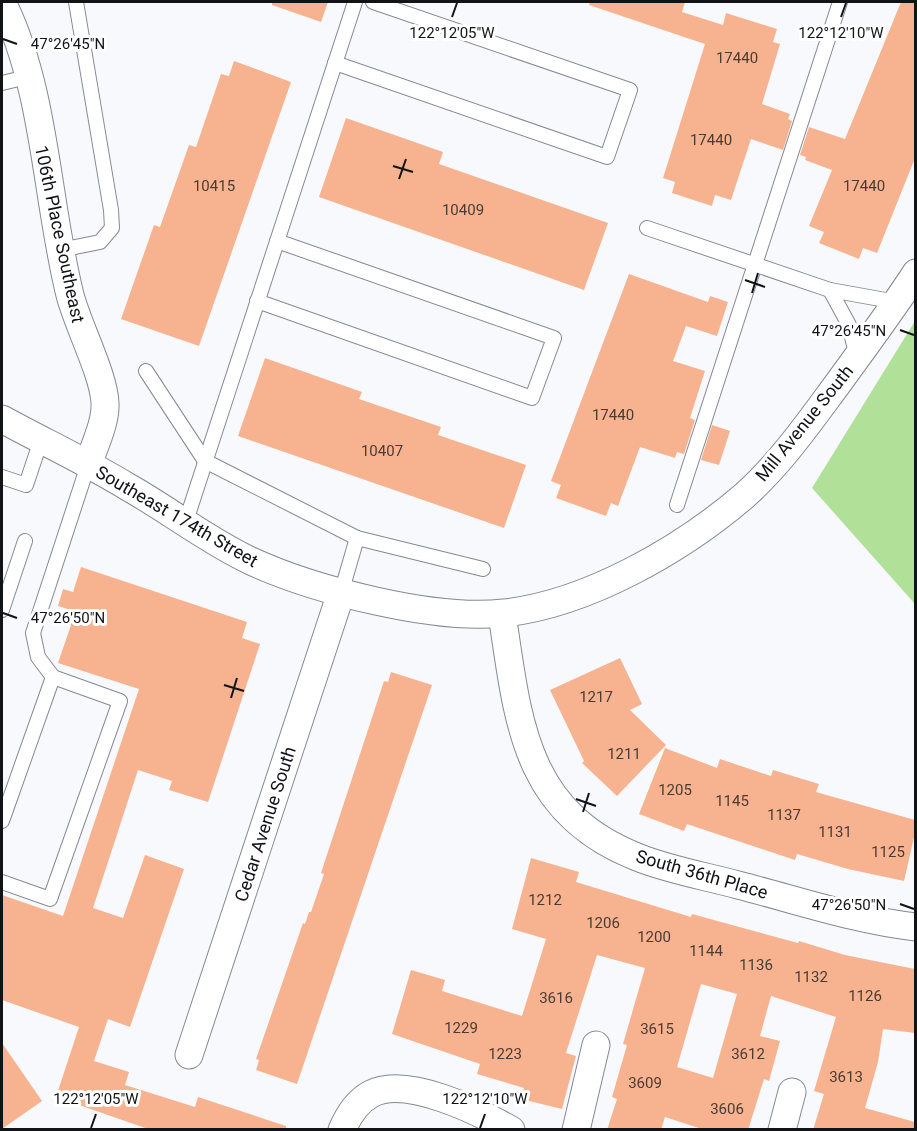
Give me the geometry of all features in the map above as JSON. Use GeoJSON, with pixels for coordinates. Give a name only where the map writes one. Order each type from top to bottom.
{"type":"FeatureCollection","features":[{"type":"Feature","properties":{"kind":"street","name":"106th Place Southeast"},"geometry":{"type":"LineString","coordinates":[[2,2],[16,30],[30,76],[60,250],[77,321],[104,393],[104,414],[88,465]]}},
{"type":"Feature","properties":{"kind":"street","name":"Mill Avenue South"},"geometry":{"type":"LineString","coordinates":[[502,614],[561,602],[629,572],[715,518],[745,495],[779,460],[897,302],[915,273]]}},
{"type":"Feature","properties":{"kind":"street","name":"Southeast 174th Street"},"geometry":{"type":"LineString","coordinates":[[2,419],[88,465],[249,560],[341,593],[431,610],[502,614]]}},
{"type":"Feature","properties":{"kind":"street","name":"Cedar Avenue South"},"geometry":{"type":"LineString","coordinates":[[189,1055],[341,593]]}},
{"type":"Feature","properties":{"kind":"street","name":"South 36th Place"},"geometry":{"type":"LineString","coordinates":[[502,614],[518,717],[526,745],[540,774],[559,803],[588,831],[613,847],[639,858],[874,921],[915,927]]}},
{"type":"Feature","properties":{"kind":"street"},"geometry":{"type":"LineString","coordinates":[[576,1130],[596,1045]]}},
{"type":"Feature","properties":{"kind":"street"},"geometry":{"type":"LineString","coordinates":[[342,1130],[357,1105],[371,1094],[390,1088],[413,1090],[480,1112],[512,1130]]}},
{"type":"Feature","properties":{"kind":"street"},"geometry":{"type":"LineString","coordinates":[[782,1130],[792,1092]]}},
{"type":"Feature","properties":{"kind":"lane"},"geometry":{"type":"LineString","coordinates":[[60,250],[100,242],[112,228],[111,210],[76,2]]}},
{"type":"Feature","properties":{"kind":"lane"},"geometry":{"type":"LineString","coordinates":[[186,521],[355,2]]}},
{"type":"Feature","properties":{"kind":"lane"},"geometry":{"type":"LineString","coordinates":[[335,63],[607,157],[630,90],[373,2]]}},
{"type":"Feature","properties":{"kind":"lane"},"geometry":{"type":"LineString","coordinates":[[677,505],[840,2]]}},
{"type":"Feature","properties":{"kind":"lane"},"geometry":{"type":"LineString","coordinates":[[2,83],[30,76]]}},
{"type":"Feature","properties":{"kind":"lane"},"geometry":{"type":"LineString","coordinates":[[647,228],[830,290],[897,302]]}},
{"type":"Feature","properties":{"kind":"lane"},"geometry":{"type":"LineString","coordinates":[[257,301],[532,398],[554,338],[277,241]]}},
{"type":"Feature","properties":{"kind":"lane"},"geometry":{"type":"LineString","coordinates":[[830,290],[849,325],[857,357]]}},
{"type":"Feature","properties":{"kind":"lane"},"geometry":{"type":"LineString","coordinates":[[146,371],[205,461],[357,538],[483,569]]}},
{"type":"Feature","properties":{"kind":"lane"},"geometry":{"type":"LineString","coordinates":[[2,477],[26,485],[41,440]]}},
{"type":"Feature","properties":{"kind":"lane"},"geometry":{"type":"LineString","coordinates":[[2,882],[50,899],[120,700],[53,677],[38,657],[33,633],[88,465]]}},
{"type":"Feature","properties":{"kind":"lane"},"geometry":{"type":"LineString","coordinates":[[341,593],[357,538]]}},
{"type":"Feature","properties":{"kind":"lane"},"geometry":{"type":"LineString","coordinates":[[2,610],[25,541]]}},
{"type":"Feature","properties":{"kind":"lane"},"geometry":{"type":"LineString","coordinates":[[2,821],[53,677]]}},
{"type":"Feature","properties":{"kind":"green space"},"geometry":{"type":"Polygon","coordinates":[[[915,321],[915,604],[812,488],[915,321]]]}},
{"type":"Feature","properties":{"kind":"building"},"geometry":{"type":"Polygon","coordinates":[[[272,2],[328,2],[321,22],[272,5],[272,2]]]}},
{"type":"Feature","properties":{"kind":"building"},"geometry":{"type":"Polygon","coordinates":[[[590,2],[685,2],[682,12],[723,25],[726,13],[777,29],[773,42],[780,44],[762,104],[790,114],[788,119],[792,121],[783,150],[751,139],[731,200],[715,195],[712,206],[672,193],[675,182],[663,178],[705,44],[589,5],[590,2]]]}},
{"type":"Feature","properties":{"kind":"building"},"geometry":{"type":"Polygon","coordinates":[[[901,2],[915,2],[915,158],[877,253],[863,248],[859,259],[819,243],[824,232],[809,226],[832,170],[805,160],[806,157],[800,155],[809,127],[845,139],[901,2]]]}},
{"type":"Feature","properties":{"kind":"building"},"geometry":{"type":"Polygon","coordinates":[[[234,61],[291,82],[199,346],[121,319],[154,225],[160,227],[189,145],[196,147],[221,74],[229,76],[234,61]]]}},
{"type":"Feature","properties":{"kind":"building"},"geometry":{"type":"Polygon","coordinates":[[[346,118],[443,152],[439,164],[608,223],[584,290],[319,197],[346,118]]]}},
{"type":"Feature","properties":{"kind":"building"},"geometry":{"type":"Polygon","coordinates":[[[629,274],[708,302],[710,296],[728,302],[717,336],[686,326],[673,361],[705,371],[690,418],[695,420],[684,454],[677,452],[675,458],[640,447],[618,506],[611,503],[606,516],[556,498],[561,485],[551,481],[629,274]]]}},
{"type":"Feature","properties":{"kind":"building"},"geometry":{"type":"Polygon","coordinates":[[[265,358],[362,392],[359,399],[441,427],[438,435],[526,465],[504,528],[238,436],[265,358]]]}},
{"type":"Feature","properties":{"kind":"building"},"geometry":{"type":"Polygon","coordinates":[[[712,425],[730,431],[719,465],[701,460],[712,425]]]}},
{"type":"Feature","properties":{"kind":"building"},"geometry":{"type":"Polygon","coordinates":[[[81,567],[247,622],[242,638],[260,644],[208,802],[169,790],[172,781],[138,770],[93,908],[123,918],[145,855],[184,869],[130,1027],[108,1019],[94,1061],[129,1072],[125,1085],[195,1107],[198,1097],[286,1126],[286,1130],[151,1130],[56,1097],[79,1027],[2,1000],[2,895],[63,916],[139,689],[58,663],[71,625],[67,624],[71,610],[58,606],[63,589],[73,592],[81,567]]]}},
{"type":"Feature","properties":{"kind":"building"},"geometry":{"type":"Polygon","coordinates":[[[620,658],[642,704],[630,710],[666,745],[617,796],[582,763],[584,761],[550,690],[620,658]]]}},
{"type":"Feature","properties":{"kind":"building"},"geometry":{"type":"Polygon","coordinates":[[[391,672],[432,685],[297,1084],[256,1070],[259,1060],[256,1059],[303,923],[305,924],[311,912],[324,874],[321,873],[384,681],[388,682],[391,672]]]}},
{"type":"Feature","properties":{"kind":"building"},"geometry":{"type":"Polygon","coordinates":[[[665,748],[717,768],[720,759],[771,776],[773,770],[819,784],[816,792],[915,820],[915,833],[904,881],[848,869],[797,854],[795,860],[687,824],[684,831],[639,814],[665,748]]]}},
{"type":"Feature","properties":{"kind":"building"},"geometry":{"type":"Polygon","coordinates":[[[531,858],[579,872],[576,882],[691,917],[692,914],[845,955],[915,969],[915,1033],[883,1029],[878,1062],[865,1108],[915,1122],[915,1130],[813,1130],[824,1094],[814,1091],[836,1017],[771,996],[760,1036],[780,1041],[769,1081],[764,1079],[748,1130],[705,1130],[665,1117],[661,1130],[607,1130],[617,1099],[612,1097],[627,1045],[623,1044],[645,968],[597,955],[566,1053],[576,1056],[562,1109],[521,1099],[524,1088],[477,1074],[480,1064],[392,1034],[411,970],[445,980],[442,991],[522,1016],[546,939],[512,929],[531,858]],[[701,984],[677,1067],[713,1078],[737,994],[701,984]]]}},
{"type":"Feature","properties":{"kind":"building"},"geometry":{"type":"Polygon","coordinates":[[[2,1043],[42,1101],[2,1129],[2,1043]]]}}]}
